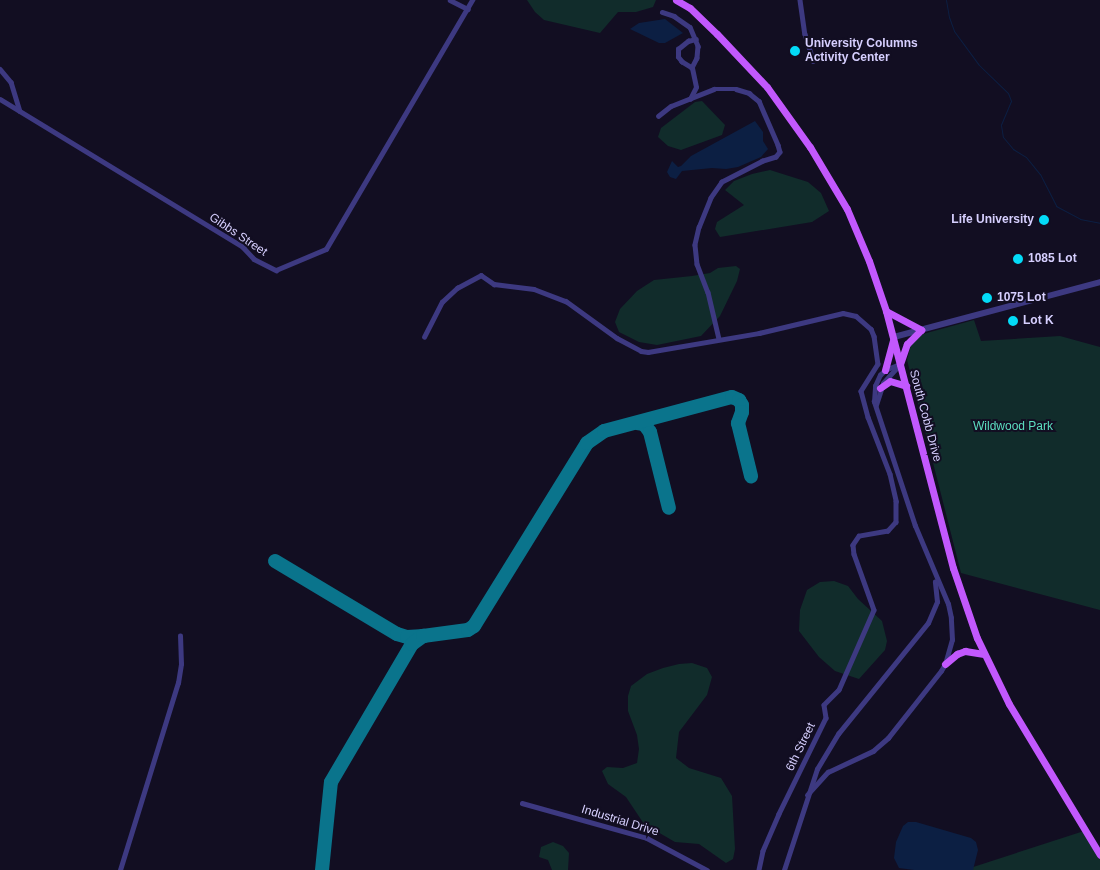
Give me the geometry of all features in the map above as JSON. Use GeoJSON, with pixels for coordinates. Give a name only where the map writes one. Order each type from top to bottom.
{"type":"FeatureCollection","features":[{"type":"Feature","properties":{"kind":"main road","name":"South Cobb Drive"},"geometry":{"type":"LineString","coordinates":[[676,0],[690,8],[730,46],[766,87],[810,147],[854,225],[894,337],[953,568],[984,654],[1018,720],[1100,855]]}},
{"type":"Feature","properties":{"kind":"main road","name":"South Cobb Drive"},"geometry":{"type":"LineString","coordinates":[[686,0],[690,8]]}},
{"type":"Feature","properties":{"kind":"main road"},"geometry":{"type":"LineString","coordinates":[[886,311],[901,321],[921,330],[908,344],[900,364]]}},
{"type":"Feature","properties":{"kind":"main road"},"geometry":{"type":"LineString","coordinates":[[885,370],[894,337]]}},
{"type":"Feature","properties":{"kind":"main road"},"geometry":{"type":"LineString","coordinates":[[880,388],[890,381],[906,386]]}},
{"type":"Feature","properties":{"kind":"main road"},"geometry":{"type":"LineString","coordinates":[[945,664],[957,654],[965,651],[984,654]]}},
{"type":"Feature","properties":{"kind":"street"},"geometry":{"type":"LineString","coordinates":[[450,0],[468,9]]}},
{"type":"Feature","properties":{"kind":"street","name":"Gibbs Street"},"geometry":{"type":"LineString","coordinates":[[0,99],[243,247],[254,259],[276,270],[326,249],[472,0]]}},
{"type":"Feature","properties":{"kind":"street"},"geometry":{"type":"LineString","coordinates":[[800,0],[805,34],[813,60]]}},
{"type":"Feature","properties":{"kind":"street"},"geometry":{"type":"LineString","coordinates":[[662,12],[674,16],[690,27],[696,39],[698,51],[692,68],[696,86],[690,99]]}},
{"type":"Feature","properties":{"kind":"street"},"geometry":{"type":"LineString","coordinates":[[692,68],[678,57],[678,49],[688,41],[696,39]]}},
{"type":"Feature","properties":{"kind":"street"},"geometry":{"type":"LineString","coordinates":[[0,69],[11,82],[20,111]]}},
{"type":"Feature","properties":{"kind":"street"},"geometry":{"type":"LineString","coordinates":[[424,337],[442,302],[457,288],[481,275],[494,284],[534,289],[566,301],[617,338],[640,351],[660,352],[719,339],[708,292],[697,264],[695,245],[699,227],[711,198],[722,182],[763,161],[776,157],[780,152],[762,107],[748,93],[722,87],[671,106],[658,116]]}},
{"type":"Feature","properties":{"kind":"street"},"geometry":{"type":"LineString","coordinates":[[894,337],[1100,282]]}},
{"type":"Feature","properties":{"kind":"street","name":"6th Street"},"geometry":{"type":"LineString","coordinates":[[719,339],[759,333],[842,314],[856,316],[872,329],[878,364],[861,391],[868,417],[890,474],[896,507],[896,522],[891,529],[866,534],[856,539],[854,554],[874,610],[839,690],[824,705],[826,718],[779,814],[763,852],[759,870]]}},
{"type":"Feature","properties":{"kind":"street"},"geometry":{"type":"LineString","coordinates":[[807,796],[828,772],[866,754],[882,744],[945,664],[952,640],[951,618],[946,600],[934,575],[873,399],[878,378],[885,370],[900,364]]}},
{"type":"Feature","properties":{"kind":"street"},"geometry":{"type":"LineString","coordinates":[[876,407],[880,388],[885,379],[900,364]]}},
{"type":"Feature","properties":{"kind":"street"},"geometry":{"type":"LineString","coordinates":[[784,870],[817,769],[838,734],[928,623],[937,602],[934,575]]}},
{"type":"Feature","properties":{"kind":"street"},"geometry":{"type":"LineString","coordinates":[[120,870],[178,684],[182,664],[180,636]]}},
{"type":"Feature","properties":{"kind":"street","name":"Industrial Drive"},"geometry":{"type":"LineString","coordinates":[[522,803],[647,838],[707,870]]}},
{"type":"Feature","properties":{"kind":"green space"},"geometry":{"type":"Polygon","coordinates":[[[527,0],[656,0],[653,7],[636,12],[618,12],[600,33],[544,20],[535,12],[527,0]]]}},
{"type":"Feature","properties":{"kind":"green space"},"geometry":{"type":"Polygon","coordinates":[[[702,101],[725,125],[722,135],[681,150],[668,146],[658,137],[661,128],[695,102],[702,101]]]}},
{"type":"Feature","properties":{"kind":"green space"},"geometry":{"type":"Polygon","coordinates":[[[770,170],[808,182],[821,193],[829,211],[812,222],[720,237],[715,229],[717,222],[744,205],[725,190],[734,181],[770,170]]]}},
{"type":"Feature","properties":{"kind":"green space"},"geometry":{"type":"Polygon","coordinates":[[[736,266],[740,269],[737,281],[720,316],[701,336],[657,345],[639,342],[619,332],[615,322],[620,309],[637,291],[654,280],[710,273],[718,268],[736,266]]]}},
{"type":"Feature","properties":{"kind":"green space","name":"Wildwood Park"},"geometry":{"type":"Polygon","coordinates":[[[974,320],[981,341],[1060,336],[1100,347],[1100,610],[961,573],[907,360],[911,345],[923,334],[974,320]]]}},
{"type":"Feature","properties":{"kind":"green space"},"geometry":{"type":"Polygon","coordinates":[[[834,581],[848,586],[858,599],[882,621],[887,641],[885,650],[859,679],[835,671],[819,657],[799,631],[800,610],[807,590],[820,582],[834,581]]]}},
{"type":"Feature","properties":{"kind":"green space"},"geometry":{"type":"Polygon","coordinates":[[[692,663],[707,668],[712,677],[707,695],[679,732],[676,758],[689,768],[721,778],[732,796],[735,849],[733,859],[726,863],[699,844],[675,842],[644,824],[626,797],[608,784],[602,771],[607,767],[623,768],[637,763],[639,749],[637,735],[628,711],[628,696],[631,686],[647,674],[679,664],[692,663]]]}},
{"type":"Feature","properties":{"kind":"green space"},"geometry":{"type":"Polygon","coordinates":[[[1084,831],[1100,856],[1100,870],[964,870],[1084,831]]]}},
{"type":"Feature","properties":{"kind":"green space"},"geometry":{"type":"Polygon","coordinates":[[[553,842],[563,846],[569,853],[568,870],[552,870],[548,860],[539,857],[541,847],[553,842]]]}},
{"type":"Feature","properties":{"kind":"water"},"geometry":{"type":"Polygon","coordinates":[[[665,19],[683,33],[665,43],[659,43],[630,29],[639,23],[665,19]]]}},
{"type":"Feature","properties":{"kind":"water"},"geometry":{"type":"Polygon","coordinates":[[[755,121],[763,132],[763,141],[768,149],[761,157],[738,167],[682,171],[676,179],[670,177],[667,172],[672,161],[678,167],[681,166],[691,156],[755,121]]]}},
{"type":"Feature","properties":{"kind":"water"},"geometry":{"type":"Polygon","coordinates":[[[908,822],[916,822],[971,838],[976,842],[978,850],[973,870],[914,870],[899,868],[894,858],[896,842],[903,826],[908,822]]]}},
{"type":"Feature","properties":{"kind":"waterway"},"geometry":{"type":"LineString","coordinates":[[946,0],[954,31],[979,65],[1008,93],[1011,101],[1001,125],[1003,137],[1013,149],[1026,157],[1040,174],[1056,206],[1080,219],[1100,223]]}},
{"type":"Feature","properties":{"kind":"taxiway"},"geometry":{"type":"LineString","coordinates":[[322,870],[331,782],[412,644],[423,636],[468,630],[474,626],[587,443],[604,431],[732,397],[739,400],[742,405],[742,412],[738,423],[751,476]]}},
{"type":"Feature","properties":{"kind":"taxiway"},"geometry":{"type":"LineString","coordinates":[[637,423],[644,424],[650,432],[669,508]]}},
{"type":"Feature","properties":{"kind":"taxiway"},"geometry":{"type":"LineString","coordinates":[[275,561],[397,634],[407,637],[424,636]]}},
{"type":"Feature","properties":{"kind":"place","name":"University Columns Activity Center"},"geometry":{"type":"Point","coordinates":[795,51]}},
{"type":"Feature","properties":{"kind":"place","name":"Life University"},"geometry":{"type":"Point","coordinates":[1044,220]}},
{"type":"Feature","properties":{"kind":"place","name":"1085 Lot"},"geometry":{"type":"Point","coordinates":[1018,259]}},
{"type":"Feature","properties":{"kind":"place","name":"1075 Lot"},"geometry":{"type":"Point","coordinates":[987,298]}},
{"type":"Feature","properties":{"kind":"place","name":"Lot K"},"geometry":{"type":"Point","coordinates":[1013,321]}}]}
